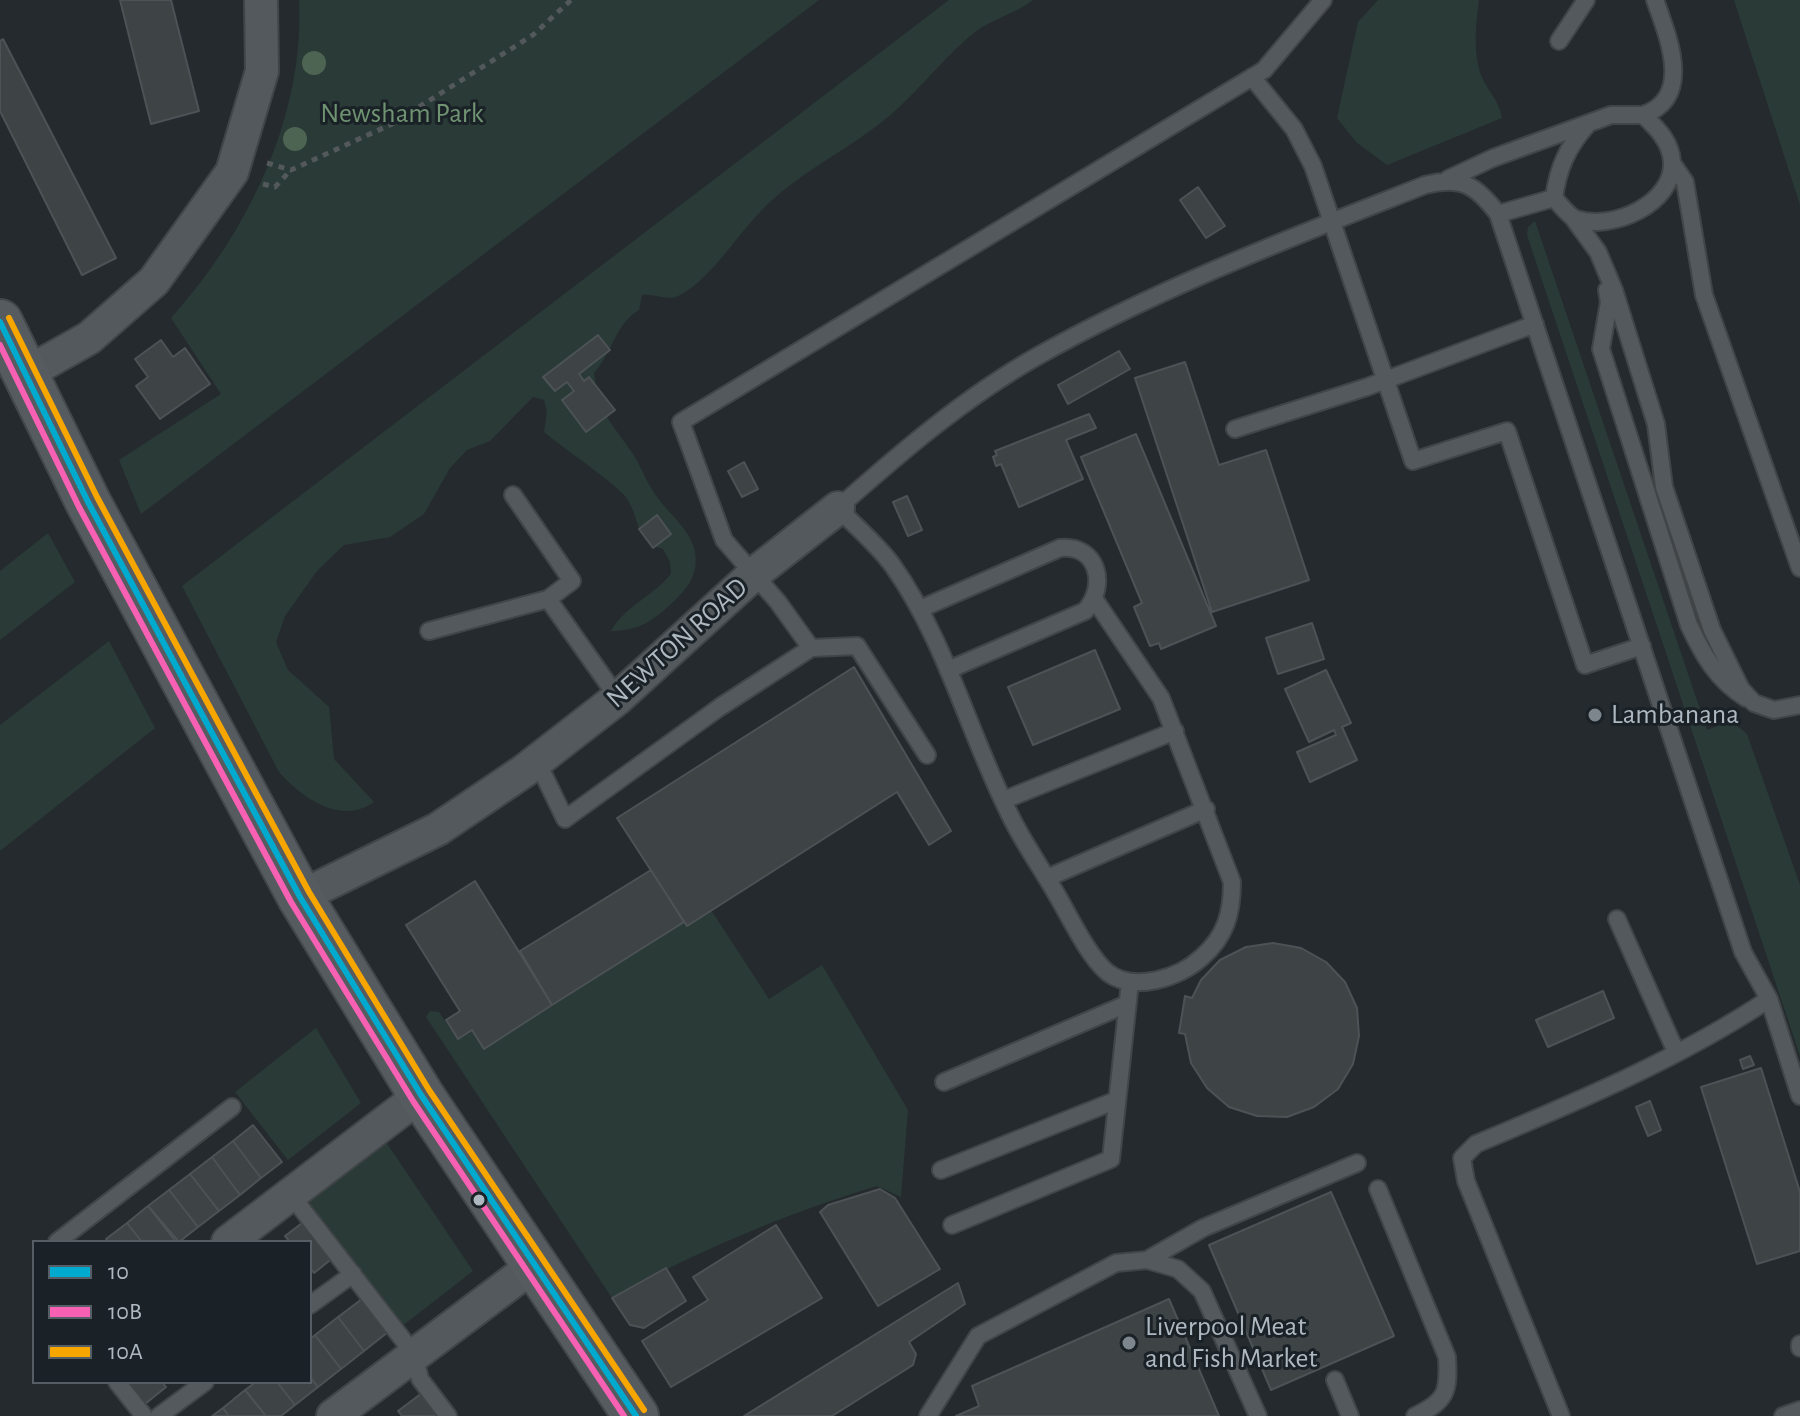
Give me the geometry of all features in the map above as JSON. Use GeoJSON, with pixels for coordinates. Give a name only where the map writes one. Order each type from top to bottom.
{"type":"FeatureCollection","features":[{"type":"Feature","properties":{"kind":"main road"},"geometry":{"type":"LineString","coordinates":[[0,322],[88,502],[300,897],[421,1095],[636,1416]]}},
{"type":"Feature","properties":{"kind":"street"},"geometry":{"type":"LineString","coordinates":[[27,373],[89,338],[154,281],[232,172],[240,154],[262,71],[261,0]]}},
{"type":"Feature","properties":{"kind":"street","name":"NEWTON ROAD"},"geometry":{"type":"LineString","coordinates":[[300,897],[438,829],[537,761],[618,698],[754,574],[838,508]]}},
{"type":"Feature","properties":{"kind":"street"},"geometry":{"type":"LineString","coordinates":[[231,1240],[421,1095]]}},
{"type":"Feature","properties":{"kind":"street"},"geometry":{"type":"LineString","coordinates":[[333,1416],[533,1266]]}},
{"type":"Feature","properties":{"kind":"lane"},"geometry":{"type":"LineString","coordinates":[[811,648],[724,540],[681,422],[1264,70],[1323,0]]}},
{"type":"Feature","properties":{"kind":"lane"},"geometry":{"type":"LineString","coordinates":[[1559,41],[1586,0]]}},
{"type":"Feature","properties":{"kind":"lane"},"geometry":{"type":"LineString","coordinates":[[1554,198],[1568,147],[1588,123],[1611,115],[1643,115],[1658,110],[1673,87],[1674,62],[1655,0]]}},
{"type":"Feature","properties":{"kind":"lane"},"geometry":{"type":"LineString","coordinates":[[1252,77],[1294,129],[1313,166],[1413,461],[1507,431],[1585,665],[1642,646]]}},
{"type":"Feature","properties":{"kind":"lane"},"geometry":{"type":"LineString","coordinates":[[1643,115],[1663,133],[1672,163],[1685,182],[1704,295],[1800,568]]}},
{"type":"Feature","properties":{"kind":"lane","name":"NEWTON ROAD"},"geometry":{"type":"LineString","coordinates":[[838,508],[935,425],[1034,359],[1138,304],[1330,223],[1588,123]]}},
{"type":"Feature","properties":{"kind":"lane"},"geometry":{"type":"LineString","coordinates":[[1574,219],[1602,222],[1633,214],[1664,191],[1672,163]]}},
{"type":"Feature","properties":{"kind":"lane"},"geometry":{"type":"LineString","coordinates":[[1448,179],[1480,190],[1498,214],[1743,952],[1769,999],[1800,1096]]}},
{"type":"Feature","properties":{"kind":"lane"},"geometry":{"type":"LineString","coordinates":[[1498,214],[1554,198]]}},
{"type":"Feature","properties":{"kind":"lane"},"geometry":{"type":"LineString","coordinates":[[1554,198],[1598,252],[1614,290],[1656,424],[1664,487],[1712,630],[1741,689],[1754,703]]}},
{"type":"Feature","properties":{"kind":"lane"},"geometry":{"type":"LineString","coordinates":[[1598,252],[1609,302],[1601,349],[1689,625],[1702,653],[1725,685],[1754,703],[1774,710],[1800,705]]}},
{"type":"Feature","properties":{"kind":"lane"},"geometry":{"type":"LineString","coordinates":[[1235,429],[1535,324]]}},
{"type":"Feature","properties":{"kind":"lane"},"geometry":{"type":"LineString","coordinates":[[429,631],[548,599],[572,581],[513,495]]}},
{"type":"Feature","properties":{"kind":"lane"},"geometry":{"type":"LineString","coordinates":[[838,508],[891,563],[920,609],[1014,823],[1107,972],[1130,982],[1152,980],[1179,972],[1201,959],[1219,938],[1232,911],[1232,882],[1161,698],[1095,600]]}},
{"type":"Feature","properties":{"kind":"lane"},"geometry":{"type":"LineString","coordinates":[[920,609],[1060,548],[1070,547],[1091,560],[1099,588],[1095,600],[1067,622],[948,670]]}},
{"type":"Feature","properties":{"kind":"lane"},"geometry":{"type":"LineString","coordinates":[[548,599],[618,698]]}},
{"type":"Feature","properties":{"kind":"lane"},"geometry":{"type":"LineString","coordinates":[[537,761],[565,819],[720,707],[811,648],[857,646],[927,755]]}},
{"type":"Feature","properties":{"kind":"lane"},"geometry":{"type":"LineString","coordinates":[[1004,800],[1175,731]]}},
{"type":"Feature","properties":{"kind":"lane"},"geometry":{"type":"LineString","coordinates":[[1047,878],[1206,809]]}},
{"type":"Feature","properties":{"kind":"lane"},"geometry":{"type":"LineString","coordinates":[[1617,919],[1676,1052]]}},
{"type":"Feature","properties":{"kind":"lane"},"geometry":{"type":"LineString","coordinates":[[952,1225],[1111,1159],[1130,982]]}},
{"type":"Feature","properties":{"kind":"lane"},"geometry":{"type":"LineString","coordinates":[[1561,1416],[1466,1181],[1462,1158],[1476,1144],[1599,1091],[1734,1022],[1769,999]]}},
{"type":"Feature","properties":{"kind":"lane"},"geometry":{"type":"LineString","coordinates":[[944,1082],[1127,1004]]}},
{"type":"Feature","properties":{"kind":"lane"},"geometry":{"type":"LineString","coordinates":[[941,1170],[1117,1100]]}},
{"type":"Feature","properties":{"kind":"lane"},"geometry":{"type":"LineString","coordinates":[[60,1240],[232,1107]]}},
{"type":"Feature","properties":{"kind":"lane"},"geometry":{"type":"LineString","coordinates":[[1147,1260],[1203,1228],[1357,1163]]}},
{"type":"Feature","properties":{"kind":"lane"},"geometry":{"type":"LineString","coordinates":[[1378,1189],[1447,1357],[1449,1386],[1436,1407],[1415,1416]]}},
{"type":"Feature","properties":{"kind":"lane"},"geometry":{"type":"LineString","coordinates":[[291,1195],[414,1354],[420,1379],[448,1416]]}},
{"type":"Feature","properties":{"kind":"lane"},"geometry":{"type":"LineString","coordinates":[[928,1416],[978,1336],[1116,1263],[1147,1260],[1178,1269],[1202,1291],[1258,1416]]}},
{"type":"Feature","properties":{"kind":"lane"},"geometry":{"type":"LineString","coordinates":[[312,1304],[353,1274]]}},
{"type":"Feature","properties":{"kind":"lane"},"geometry":{"type":"LineString","coordinates":[[1335,1380],[1350,1416]]}},
{"type":"Feature","properties":{"kind":"lane"},"geometry":{"type":"LineString","coordinates":[[119,1384],[144,1416]]}},
{"type":"Feature","properties":{"kind":"lane"},"geometry":{"type":"LineString","coordinates":[[159,1416],[202,1384]]}},
{"type":"Feature","properties":{"kind":"lane"},"geometry":{"type":"LineString","coordinates":[[1783,1416],[1800,1410]]}},
{"type":"Feature","properties":{"kind":"path"},"geometry":{"type":"LineString","coordinates":[[240,154],[291,170],[392,124],[533,35],[571,0]]}},
{"type":"Feature","properties":{"kind":"green space","name":"Newsham Park"},"geometry":{"type":"Polygon","coordinates":[[[299,0],[819,0],[141,514],[119,460],[221,394],[171,318],[224,249],[266,171],[292,87],[298,44],[299,0]]]}},
{"type":"Feature","properties":{"kind":"green space"},"geometry":{"type":"Polygon","coordinates":[[[949,0],[1033,0],[975,32],[888,117],[782,192],[759,212],[717,264],[694,286],[672,298],[642,295],[639,310],[619,330],[594,373],[599,399],[607,417],[633,454],[653,492],[693,544],[695,568],[686,588],[650,621],[629,629],[611,631],[623,615],[671,574],[670,562],[663,549],[653,546],[642,534],[625,496],[544,432],[547,412],[544,400],[533,397],[490,441],[467,450],[450,468],[424,514],[390,537],[344,545],[317,571],[285,616],[276,642],[288,670],[329,707],[334,759],[374,802],[361,809],[335,810],[298,791],[279,772],[182,586],[949,0]]]}},
{"type":"Feature","properties":{"kind":"green space"},"geometry":{"type":"Polygon","coordinates":[[[1378,0],[1479,0],[1476,54],[1483,78],[1502,118],[1387,165],[1356,142],[1337,118],[1358,22],[1378,0]]]}},
{"type":"Feature","properties":{"kind":"green space"},"geometry":{"type":"Polygon","coordinates":[[[1734,0],[1800,0],[1800,205],[1734,0]]]}},
{"type":"Feature","properties":{"kind":"green space"},"geometry":{"type":"Polygon","coordinates":[[[1535,221],[1707,730],[1728,724],[1737,726],[1747,734],[1800,885],[1800,1056],[1527,235],[1528,227],[1535,221]]]}},
{"type":"Feature","properties":{"kind":"green space"},"geometry":{"type":"Polygon","coordinates":[[[48,533],[75,582],[0,640],[0,571],[48,533]]]}},
{"type":"Feature","properties":{"kind":"green space"},"geometry":{"type":"Polygon","coordinates":[[[109,641],[155,728],[0,851],[0,725],[109,641]]]}},
{"type":"Feature","properties":{"kind":"green space"},"geometry":{"type":"Polygon","coordinates":[[[711,910],[769,999],[822,965],[908,1110],[901,1197],[877,1186],[808,1209],[709,1249],[612,1298],[426,1017],[430,1011],[439,1012],[457,1039],[472,1030],[485,1048],[684,922],[687,926],[711,910]]]}},
{"type":"Feature","properties":{"kind":"green space"},"geometry":{"type":"Polygon","coordinates":[[[316,1028],[361,1103],[288,1160],[235,1092],[316,1028]]]}},
{"type":"Feature","properties":{"kind":"green space"},"geometry":{"type":"Polygon","coordinates":[[[386,1142],[473,1271],[401,1327],[307,1203],[386,1142]]]}},
{"type":"Feature","properties":{"kind":"building"},"geometry":{"type":"Polygon","coordinates":[[[120,0],[171,0],[199,111],[151,124],[120,0]]]}},
{"type":"Feature","properties":{"kind":"building"},"geometry":{"type":"Polygon","coordinates":[[[3,39],[116,258],[82,275],[0,111],[0,41],[3,39]]]}},
{"type":"Feature","properties":{"kind":"building"},"geometry":{"type":"Polygon","coordinates":[[[1198,187],[1225,226],[1206,238],[1180,200],[1198,187]]]}},
{"type":"Feature","properties":{"kind":"building"},"geometry":{"type":"Polygon","coordinates":[[[598,335],[610,350],[579,374],[584,381],[589,377],[615,410],[586,432],[562,400],[574,391],[567,382],[555,391],[543,377],[598,335]]]}},
{"type":"Feature","properties":{"kind":"building"},"geometry":{"type":"Polygon","coordinates":[[[161,340],[173,357],[185,348],[210,384],[160,419],[136,386],[148,377],[135,359],[161,340]]]}},
{"type":"Feature","properties":{"kind":"building"},"geometry":{"type":"Polygon","coordinates":[[[1119,351],[1130,369],[1068,404],[1058,385],[1119,351]]]}},
{"type":"Feature","properties":{"kind":"building"},"geometry":{"type":"Polygon","coordinates":[[[1185,362],[1219,465],[1266,450],[1309,580],[1212,612],[1135,378],[1185,362]]]}},
{"type":"Feature","properties":{"kind":"building"},"geometry":{"type":"Polygon","coordinates":[[[1089,414],[1096,428],[1066,440],[1083,479],[1019,507],[1001,464],[996,466],[995,451],[1089,414]]]}},
{"type":"Feature","properties":{"kind":"building"},"geometry":{"type":"Polygon","coordinates":[[[1136,434],[1216,626],[1161,649],[1159,643],[1150,646],[1134,607],[1142,603],[1081,457],[1136,434]]]}},
{"type":"Feature","properties":{"kind":"building"},"geometry":{"type":"Polygon","coordinates":[[[744,462],[758,489],[742,497],[728,471],[744,462]]]}},
{"type":"Feature","properties":{"kind":"building"},"geometry":{"type":"Polygon","coordinates":[[[907,496],[922,530],[908,536],[893,502],[907,496]]]}},
{"type":"Feature","properties":{"kind":"building"},"geometry":{"type":"Polygon","coordinates":[[[657,515],[671,534],[653,548],[639,529],[657,515]]]}},
{"type":"Feature","properties":{"kind":"building"},"geometry":{"type":"Polygon","coordinates":[[[1312,623],[1324,659],[1278,674],[1266,638],[1312,623]]]}},
{"type":"Feature","properties":{"kind":"building"},"geometry":{"type":"Polygon","coordinates":[[[1095,650],[1120,709],[1033,745],[1008,687],[1095,650]]]}},
{"type":"Feature","properties":{"kind":"building"},"geometry":{"type":"Polygon","coordinates":[[[854,667],[951,831],[929,845],[897,792],[687,926],[617,818],[854,667]]]}},
{"type":"Feature","properties":{"kind":"building"},"geometry":{"type":"Polygon","coordinates":[[[1326,670],[1351,723],[1342,727],[1357,760],[1310,782],[1297,752],[1336,735],[1334,730],[1309,742],[1285,689],[1326,670]]]}},
{"type":"Feature","properties":{"kind":"building"},"geometry":{"type":"Polygon","coordinates":[[[651,870],[684,922],[552,1005],[520,951],[651,870]]]}},
{"type":"Feature","properties":{"kind":"building"},"geometry":{"type":"Polygon","coordinates":[[[475,881],[552,1005],[484,1049],[472,1030],[458,1039],[446,1020],[460,1011],[406,925],[475,881]]]}},
{"type":"Feature","properties":{"kind":"building"},"geometry":{"type":"Polygon","coordinates":[[[1273,943],[1301,948],[1326,962],[1345,982],[1357,1008],[1359,1036],[1353,1064],[1338,1089],[1314,1107],[1287,1117],[1257,1116],[1229,1107],[1207,1088],[1191,1063],[1185,1034],[1179,1033],[1185,996],[1192,998],[1201,980],[1220,960],[1246,947],[1273,943]]]}},
{"type":"Feature","properties":{"kind":"building"},"geometry":{"type":"Polygon","coordinates":[[[1603,991],[1614,1018],[1548,1047],[1536,1020],[1603,991]]]}},
{"type":"Feature","properties":{"kind":"building"},"geometry":{"type":"Polygon","coordinates":[[[1750,1056],[1754,1065],[1743,1069],[1740,1060],[1750,1056]]]}},
{"type":"Feature","properties":{"kind":"building"},"geometry":{"type":"Polygon","coordinates":[[[1761,1068],[1800,1192],[1800,1251],[1757,1264],[1701,1087],[1761,1068]]]}},
{"type":"Feature","properties":{"kind":"building"},"geometry":{"type":"Polygon","coordinates":[[[1650,1101],[1661,1130],[1648,1136],[1636,1107],[1650,1101]]]}},
{"type":"Feature","properties":{"kind":"building"},"geometry":{"type":"Polygon","coordinates":[[[253,1125],[282,1162],[261,1178],[233,1141],[253,1125]]]}},
{"type":"Feature","properties":{"kind":"building"},"geometry":{"type":"Polygon","coordinates":[[[233,1141],[261,1178],[240,1195],[212,1157],[233,1141]]]}},
{"type":"Feature","properties":{"kind":"building"},"geometry":{"type":"Polygon","coordinates":[[[212,1157],[240,1195],[219,1211],[190,1174],[212,1157]]]}},
{"type":"Feature","properties":{"kind":"building"},"geometry":{"type":"Polygon","coordinates":[[[190,1174],[219,1211],[198,1227],[169,1190],[190,1174]]]}},
{"type":"Feature","properties":{"kind":"building"},"geometry":{"type":"Polygon","coordinates":[[[880,1189],[895,1198],[940,1269],[878,1306],[820,1212],[828,1205],[880,1189]]]}},
{"type":"Feature","properties":{"kind":"building"},"geometry":{"type":"Polygon","coordinates":[[[169,1190],[198,1227],[177,1240],[148,1206],[169,1190]]]}},
{"type":"Feature","properties":{"kind":"building"},"geometry":{"type":"Polygon","coordinates":[[[1331,1192],[1394,1336],[1271,1390],[1209,1245],[1331,1192]]]}},
{"type":"Feature","properties":{"kind":"building"},"geometry":{"type":"Polygon","coordinates":[[[148,1206],[174,1240],[140,1240],[127,1223],[148,1206]]]}},
{"type":"Feature","properties":{"kind":"building"},"geometry":{"type":"Polygon","coordinates":[[[306,1220],[334,1257],[314,1273],[312,1240],[288,1240],[285,1236],[306,1220]]]}},
{"type":"Feature","properties":{"kind":"building"},"geometry":{"type":"Polygon","coordinates":[[[127,1223],[140,1240],[107,1240],[127,1223]]]}},
{"type":"Feature","properties":{"kind":"building"},"geometry":{"type":"Polygon","coordinates":[[[776,1225],[822,1298],[671,1387],[642,1341],[708,1300],[693,1277],[776,1225]]]}},
{"type":"Feature","properties":{"kind":"building"},"geometry":{"type":"Polygon","coordinates":[[[666,1268],[686,1301],[644,1328],[630,1325],[612,1298],[666,1268]]]}},
{"type":"Feature","properties":{"kind":"building"},"geometry":{"type":"Polygon","coordinates":[[[958,1283],[965,1304],[909,1342],[916,1354],[913,1365],[832,1416],[744,1416],[958,1283]]]}},
{"type":"Feature","properties":{"kind":"building"},"geometry":{"type":"Polygon","coordinates":[[[362,1299],[388,1332],[364,1351],[338,1317],[362,1299]]]}},
{"type":"Feature","properties":{"kind":"building","name":"Liverpool Meat and Fish Market"},"geometry":{"type":"Polygon","coordinates":[[[1169,1299],[1219,1416],[956,1416],[979,1406],[972,1386],[1169,1299]]]}},
{"type":"Feature","properties":{"kind":"building"},"geometry":{"type":"Polygon","coordinates":[[[338,1317],[364,1351],[341,1369],[315,1335],[338,1317]]]}},
{"type":"Feature","properties":{"kind":"building"},"geometry":{"type":"Polygon","coordinates":[[[315,1335],[341,1369],[318,1387],[312,1380],[312,1337],[315,1335]]]}},
{"type":"Feature","properties":{"kind":"building"},"geometry":{"type":"Polygon","coordinates":[[[312,1380],[318,1387],[295,1405],[279,1384],[312,1384],[312,1380]]]}},
{"type":"Feature","properties":{"kind":"building"},"geometry":{"type":"Polygon","coordinates":[[[130,1384],[164,1384],[166,1387],[145,1404],[130,1384]]]}},
{"type":"Feature","properties":{"kind":"building"},"geometry":{"type":"Polygon","coordinates":[[[253,1384],[279,1384],[295,1405],[281,1416],[266,1416],[245,1390],[253,1384]]]}},
{"type":"Feature","properties":{"kind":"building"},"geometry":{"type":"Polygon","coordinates":[[[245,1390],[266,1416],[229,1416],[223,1408],[245,1390]]]}},
{"type":"Feature","properties":{"kind":"building"},"geometry":{"type":"Polygon","coordinates":[[[422,1393],[439,1416],[402,1416],[398,1411],[422,1393]]]}},
{"type":"Feature","properties":{"kind":"building"},"geometry":{"type":"Polygon","coordinates":[[[223,1408],[229,1416],[212,1416],[223,1408]]]}},
{"type":"Feature","properties":{"kind":"transit line","name":"10A"},"geometry":{"type":"LineString","coordinates":[[9,318],[97,497],[309,892],[429,1090],[644,1410]]}},
{"type":"Feature","properties":{"kind":"transit line","name":"10"},"geometry":{"type":"LineString","coordinates":[[0,322],[88,502],[300,897],[421,1095],[636,1416]]}},
{"type":"Feature","properties":{"kind":"transit line","name":"10B"},"geometry":{"type":"LineString","coordinates":[[0,345],[79,507],[291,902],[413,1101],[624,1416]]}},
{"type":"Feature","properties":{"kind":"place","name":"Lambanana"},"geometry":{"type":"Point","coordinates":[1595,715]}},
{"type":"Feature","properties":{"kind":"place","name":"Liverpool Meat and Fish Market"},"geometry":{"type":"Point","coordinates":[1129,1343]}}]}
